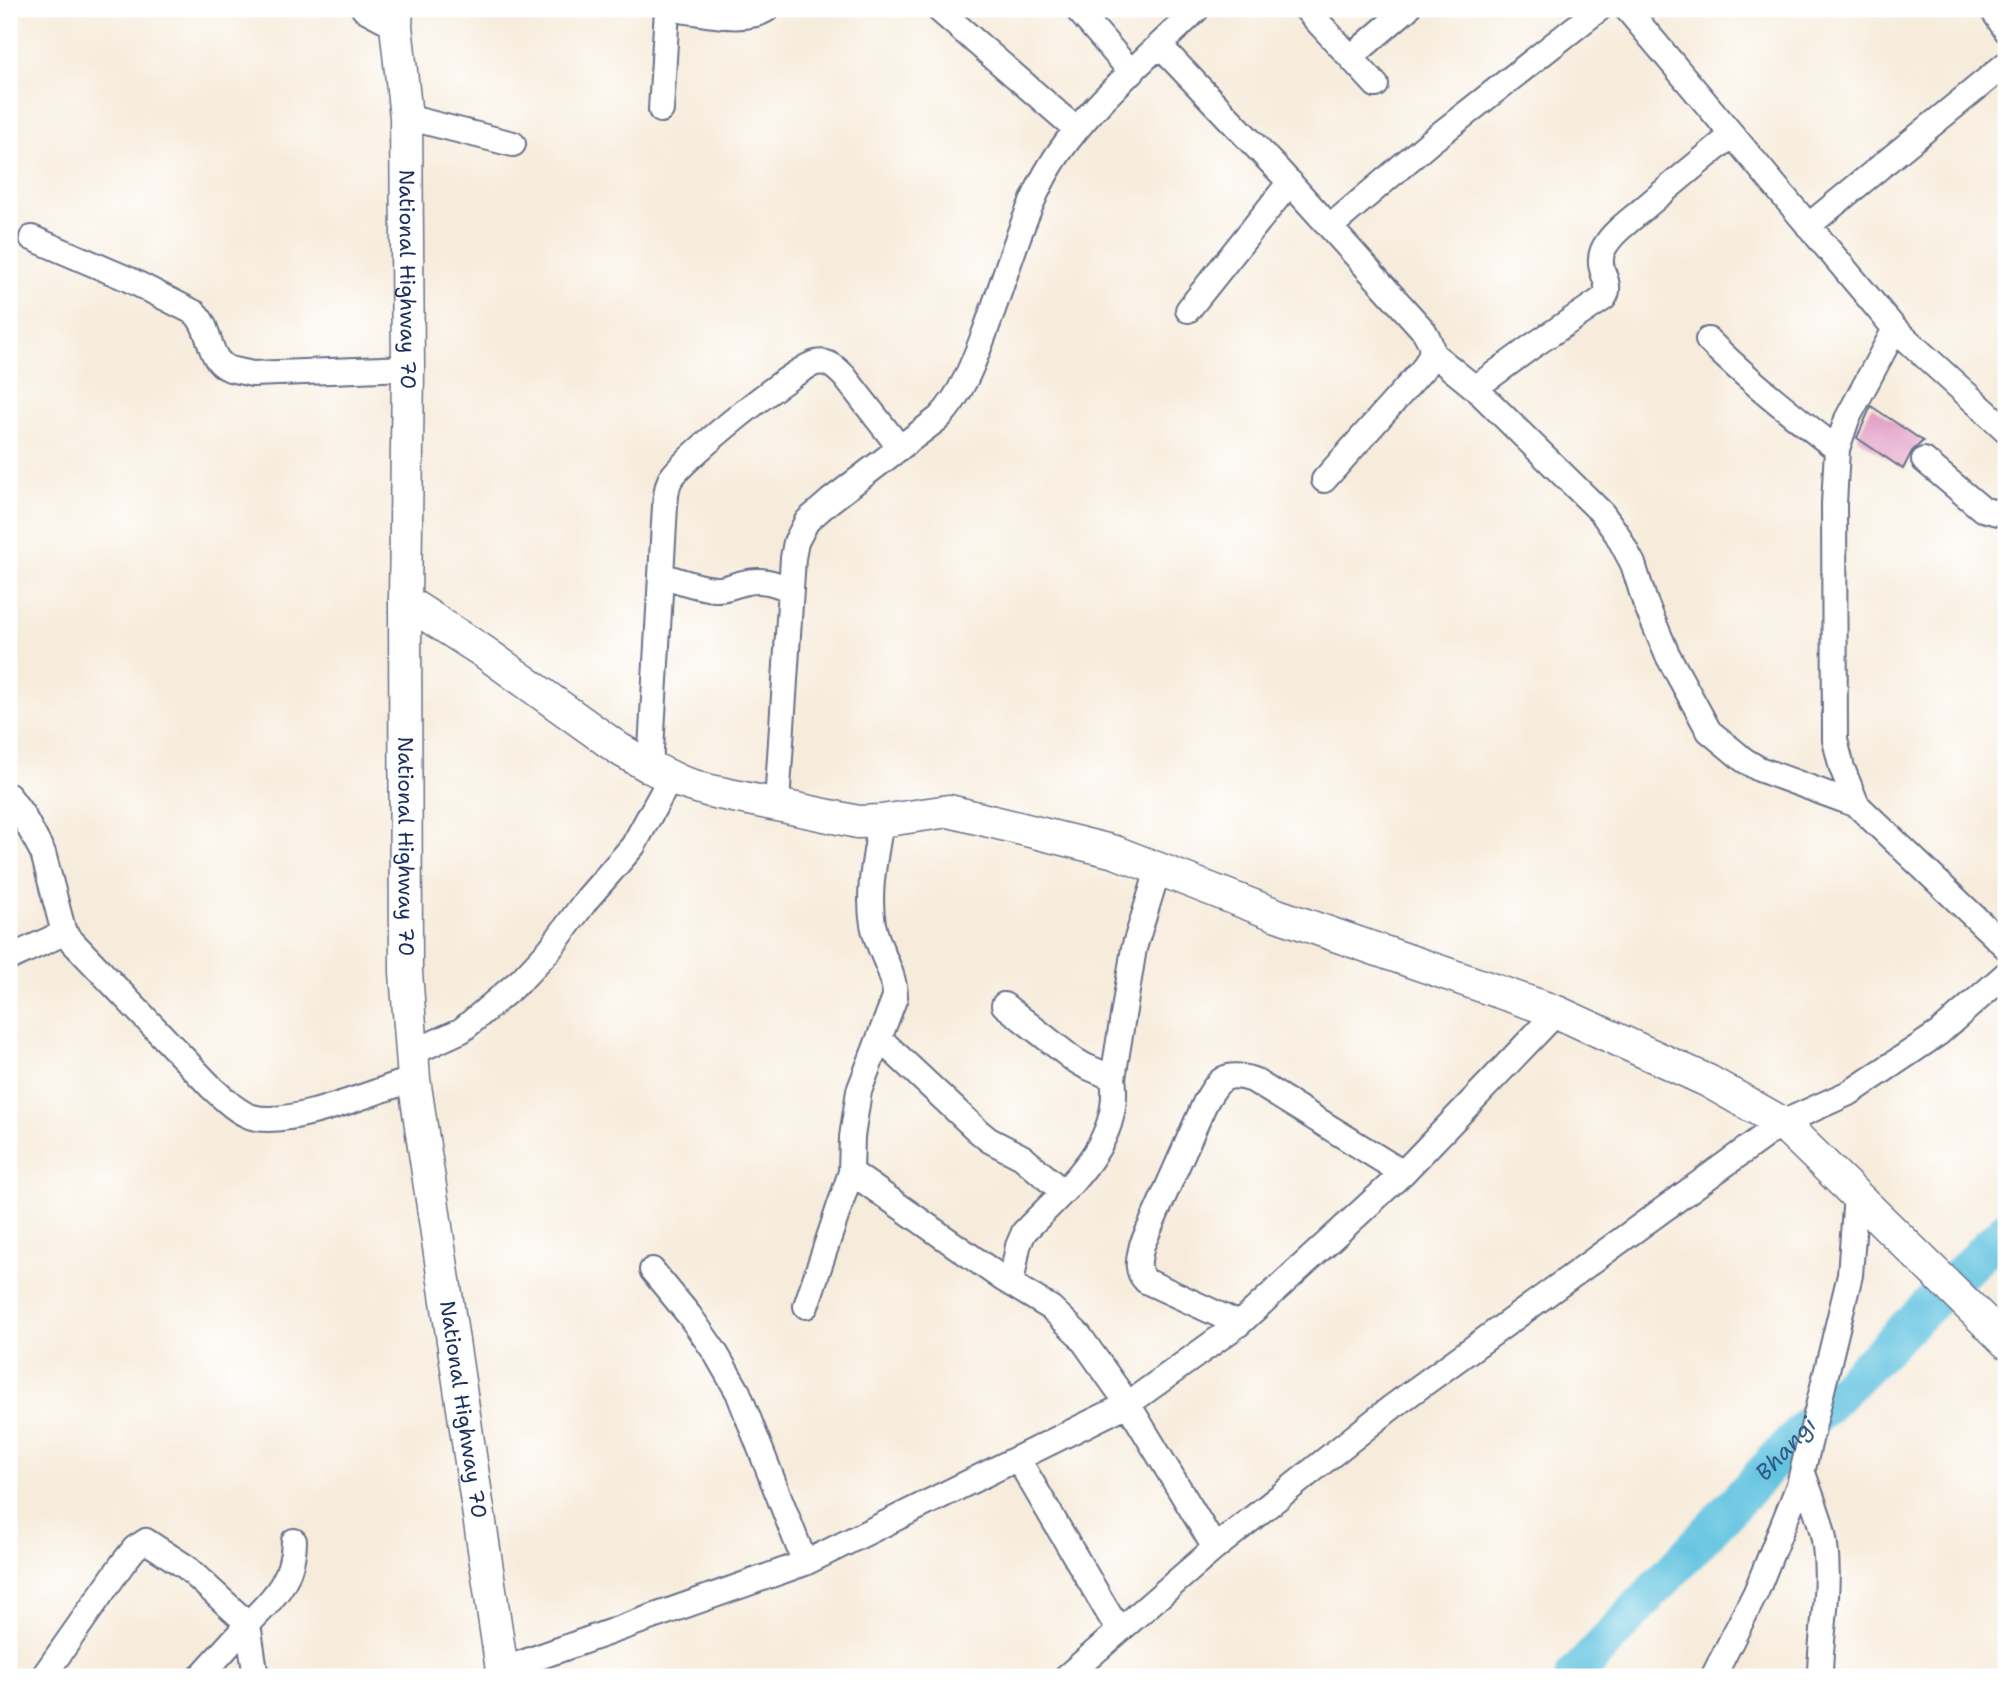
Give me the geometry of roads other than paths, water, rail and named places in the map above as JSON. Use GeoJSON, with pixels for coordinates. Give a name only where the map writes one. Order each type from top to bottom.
{"type":"FeatureCollection","features":[{"type":"Feature","properties":{"kind":"main road","name":"National Highway 70"},"geometry":{"type":"LineString","coordinates":[[397,17],[405,117],[408,368],[405,601],[406,972],[413,1066],[502,1674]]}},
{"type":"Feature","properties":{"kind":"main road"},"geometry":{"type":"LineString","coordinates":[[405,601],[484,652],[620,750],[661,772],[710,791],[858,822],[950,811],[1115,852],[1355,944],[1557,1012],[1708,1082],[1782,1123],[2006,1342]]}},
{"type":"Feature","properties":{"kind":"street"},"geometry":{"type":"LineString","coordinates":[[364,9],[397,17]]}},
{"type":"Feature","properties":{"kind":"street"},"geometry":{"type":"LineString","coordinates":[[661,110],[667,9]]}},
{"type":"Feature","properties":{"kind":"street"},"geometry":{"type":"LineString","coordinates":[[673,9],[741,17],[759,15],[767,9]]}},
{"type":"Feature","properties":{"kind":"street"},"geometry":{"type":"LineString","coordinates":[[938,9],[1076,129]]}},
{"type":"Feature","properties":{"kind":"street"},"geometry":{"type":"LineString","coordinates":[[1077,9],[1132,74]]}},
{"type":"Feature","properties":{"kind":"street"},"geometry":{"type":"LineString","coordinates":[[777,803],[796,542],[807,521],[830,500],[939,418],[961,390],[1040,184],[1056,156],[1076,129],[1197,9]]}},
{"type":"Feature","properties":{"kind":"street"},"geometry":{"type":"LineString","coordinates":[[1306,9],[1376,85]]}},
{"type":"Feature","properties":{"kind":"street"},"geometry":{"type":"LineString","coordinates":[[1351,57],[1406,9]]}},
{"type":"Feature","properties":{"kind":"street"},"geometry":{"type":"LineString","coordinates":[[1330,227],[1430,142],[1599,9]]}},
{"type":"Feature","properties":{"kind":"street"},"geometry":{"type":"LineString","coordinates":[[1993,9],[2006,30]]}},
{"type":"Feature","properties":{"kind":"street"},"geometry":{"type":"LineString","coordinates":[[1637,12],[1732,135],[1895,329],[2006,430]]}},
{"type":"Feature","properties":{"kind":"street"},"geometry":{"type":"LineString","coordinates":[[1160,46],[1290,182],[1431,342],[1432,353],[1423,369],[1324,480]]}},
{"type":"Feature","properties":{"kind":"street"},"geometry":{"type":"LineString","coordinates":[[1808,226],[2006,64]]}},
{"type":"Feature","properties":{"kind":"street"},"geometry":{"type":"LineString","coordinates":[[405,117],[513,144]]}},
{"type":"Feature","properties":{"kind":"street"},"geometry":{"type":"LineString","coordinates":[[1475,388],[1604,298],[1608,293],[1607,285],[1599,266],[1600,257],[1608,241],[1732,135]]}},
{"type":"Feature","properties":{"kind":"street"},"geometry":{"type":"LineString","coordinates":[[1188,310],[1290,182]]}},
{"type":"Feature","properties":{"kind":"street"},"geometry":{"type":"LineString","coordinates":[[32,238],[128,279],[195,313],[203,321],[214,356],[228,368],[252,374],[408,368]]}},
{"type":"Feature","properties":{"kind":"street"},"geometry":{"type":"LineString","coordinates":[[1857,805],[1835,740],[1834,504],[1837,449],[1847,419],[1895,329]]}},
{"type":"Feature","properties":{"kind":"street"},"geometry":{"type":"LineString","coordinates":[[1708,340],[1756,386],[1837,449]]}},
{"type":"Feature","properties":{"kind":"street"},"geometry":{"type":"LineString","coordinates":[[1432,353],[1475,388],[1602,513],[1633,564],[1645,602],[1667,654],[1709,731],[1759,769],[1857,805],[2006,947]]}},
{"type":"Feature","properties":{"kind":"street"},"geometry":{"type":"LineString","coordinates":[[9,796],[43,853],[64,933],[212,1088],[234,1107],[249,1116],[263,1119],[280,1119],[309,1113],[413,1066],[462,1030],[511,988],[550,949],[587,899],[633,846],[661,772],[661,575],[665,506],[671,478],[684,463],[745,412],[809,366],[824,362],[834,366],[900,448]]}},
{"type":"Feature","properties":{"kind":"street"},"geometry":{"type":"LineString","coordinates":[[1924,460],[1982,509],[1997,513],[2006,508]]}},
{"type":"Feature","properties":{"kind":"street"},"geometry":{"type":"LineString","coordinates":[[661,575],[719,590],[744,582],[761,581],[769,581],[791,590]]}},
{"type":"Feature","properties":{"kind":"street"},"geometry":{"type":"LineString","coordinates":[[806,1306],[851,1171],[852,1138],[859,1091],[895,997],[895,985],[873,926],[874,872],[881,821]]}},
{"type":"Feature","properties":{"kind":"street"},"geometry":{"type":"LineString","coordinates":[[1011,1284],[1020,1240],[1093,1158],[1104,1140],[1114,1104],[1113,1078],[1134,948],[1158,870]]}},
{"type":"Feature","properties":{"kind":"street"},"geometry":{"type":"LineString","coordinates":[[9,958],[64,933]]}},
{"type":"Feature","properties":{"kind":"street"},"geometry":{"type":"LineString","coordinates":[[1066,1677],[1215,1548],[1392,1407],[1782,1123],[1852,1092],[1938,1033],[2006,974]]}},
{"type":"Feature","properties":{"kind":"street"},"geometry":{"type":"LineString","coordinates":[[1004,1005],[1073,1059],[1113,1078]]}},
{"type":"Feature","properties":{"kind":"street"},"geometry":{"type":"LineString","coordinates":[[502,1674],[805,1563],[1128,1404],[1239,1324],[1403,1172],[1557,1012]]}},
{"type":"Feature","properties":{"kind":"street"},"geometry":{"type":"LineString","coordinates":[[880,1039],[989,1140],[1022,1157],[1063,1192]]}},
{"type":"Feature","properties":{"kind":"street"},"geometry":{"type":"LineString","coordinates":[[1239,1324],[1146,1281],[1139,1274],[1138,1262],[1142,1245],[1205,1103],[1222,1079],[1241,1075],[1253,1080],[1403,1172]]}},
{"type":"Feature","properties":{"kind":"street"},"geometry":{"type":"LineString","coordinates":[[851,1171],[1011,1284],[1051,1308],[1079,1335],[1128,1404],[1215,1548]]}},
{"type":"Feature","properties":{"kind":"street"},"geometry":{"type":"LineString","coordinates":[[1713,1677],[1756,1592],[1803,1473],[1850,1275],[1856,1195]]}},
{"type":"Feature","properties":{"kind":"street"},"geometry":{"type":"LineString","coordinates":[[652,1270],[702,1334],[738,1392],[805,1563]]}},
{"type":"Feature","properties":{"kind":"street"},"geometry":{"type":"LineString","coordinates":[[1018,1459],[1119,1631]]}},
{"type":"Feature","properties":{"kind":"street"},"geometry":{"type":"LineString","coordinates":[[1803,1473],[1820,1520],[1826,1548],[1825,1616],[1820,1677]]}},
{"type":"Feature","properties":{"kind":"street"},"geometry":{"type":"LineString","coordinates":[[43,1677],[123,1563],[135,1548],[146,1541],[186,1567],[247,1624],[256,1677]]}},
{"type":"Feature","properties":{"kind":"street"},"geometry":{"type":"LineString","coordinates":[[200,1677],[278,1593],[294,1559],[294,1541]]}},
{"type":"Feature","properties":{"kind":"waterway","name":"Bhangi"},"geometry":{"type":"LineString","coordinates":[[1573,1677],[1816,1416],[2006,1229]]}}]}
